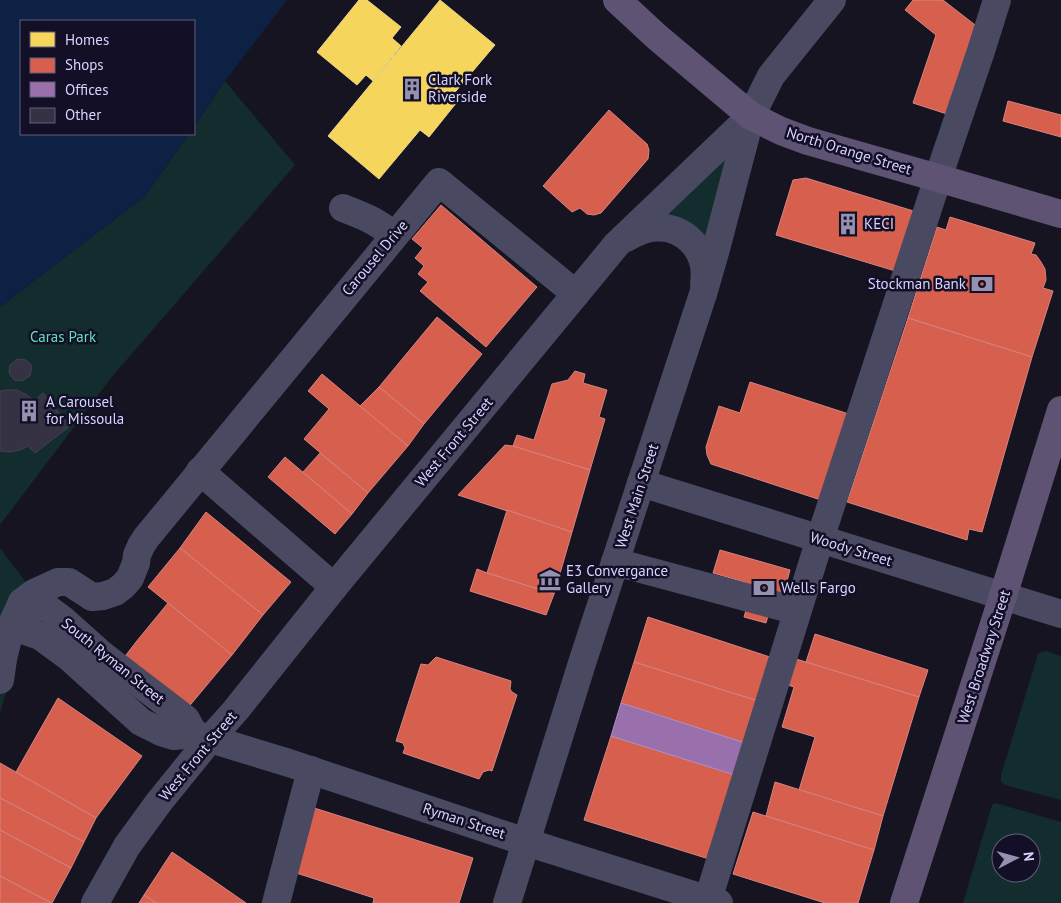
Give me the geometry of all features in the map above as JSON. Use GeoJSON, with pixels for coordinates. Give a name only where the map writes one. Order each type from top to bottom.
{"type":"FeatureCollection","features":[{"type":"Feature","properties":{"kind":"main road","name":"North Orange Street"},"geometry":{"type":"LineString","coordinates":[[617,0],[657,37],[751,116],[781,131],[808,141],[1061,214]]}},
{"type":"Feature","properties":{"kind":"main road","name":"West Broadway Street"},"geometry":{"type":"LineString","coordinates":[[904,903],[1061,410]]}},
{"type":"Feature","properties":{"kind":"street","name":"West Front Street"},"geometry":{"type":"LineString","coordinates":[[95,903],[128,846],[202,737],[235,711],[334,587],[617,244],[751,116],[770,76],[832,0]]}},
{"type":"Feature","properties":{"kind":"street"},"geometry":{"type":"LineString","coordinates":[[712,902],[797,611],[997,0]]}},
{"type":"Feature","properties":{"kind":"street","name":"West Main Street"},"geometry":{"type":"LineString","coordinates":[[507,903],[583,660],[703,294],[751,116]]}},
{"type":"Feature","properties":{"kind":"street","name":"Carousel Drive"},"geometry":{"type":"LineString","coordinates":[[16,614],[34,593],[58,582],[69,582],[92,596],[109,594],[123,586],[134,570],[137,555],[146,538],[439,182],[576,294]]}},
{"type":"Feature","properties":{"kind":"street"},"geometry":{"type":"LineString","coordinates":[[343,208],[370,218],[394,236]]}},
{"type":"Feature","properties":{"kind":"street"},"geometry":{"type":"LineString","coordinates":[[617,244],[636,232],[650,228],[666,229],[682,234],[692,242],[702,258],[705,274],[703,294]]}},
{"type":"Feature","properties":{"kind":"street"},"geometry":{"type":"LineString","coordinates":[[200,471],[334,587]]}},
{"type":"Feature","properties":{"kind":"street","name":"Woody Street"},"geometry":{"type":"LineString","coordinates":[[641,483],[1061,614]]}},
{"type":"Feature","properties":{"kind":"street"},"geometry":{"type":"LineString","coordinates":[[615,562],[797,611]]}},
{"type":"Feature","properties":{"kind":"street","name":"South Ryman Street"},"geometry":{"type":"LineString","coordinates":[[16,614],[34,607],[47,608],[186,719],[202,737]]}},
{"type":"Feature","properties":{"kind":"street"},"geometry":{"type":"LineString","coordinates":[[0,680],[3,659],[16,614]]}},
{"type":"Feature","properties":{"kind":"street","name":"Ryman Street"},"geometry":{"type":"LineString","coordinates":[[202,737],[311,770],[712,902]]}},
{"type":"Feature","properties":{"kind":"street"},"geometry":{"type":"LineString","coordinates":[[276,903],[311,770]]}},
{"type":"Feature","properties":{"kind":"green space","name":"Caras Park"},"geometry":{"type":"Polygon","coordinates":[[[225,81],[295,165],[111,378],[0,525],[0,307],[145,196],[188,135],[195,135],[195,126],[225,81]]]}},
{"type":"Feature","properties":{"kind":"green space"},"geometry":{"type":"Polygon","coordinates":[[[721,153],[736,161],[707,259],[662,215],[721,153]]]}},
{"type":"Feature","properties":{"kind":"green space"},"geometry":{"type":"Polygon","coordinates":[[[0,548],[34,593],[0,713],[0,548]]]}},
{"type":"Feature","properties":{"kind":"green space"},"geometry":{"type":"Polygon","coordinates":[[[1046,651],[1061,656],[1061,800],[1005,785],[1001,781],[1001,775],[1038,654],[1046,651]]]}},
{"type":"Feature","properties":{"kind":"green space"},"geometry":{"type":"Polygon","coordinates":[[[996,803],[1061,822],[1061,903],[963,903],[992,805],[996,803]]]}},
{"type":"Feature","properties":{"kind":"water"},"geometry":{"type":"Polygon","coordinates":[[[0,0],[287,0],[225,81],[195,126],[195,20],[20,20],[20,135],[188,135],[145,196],[0,307],[0,0]]]}},
{"type":"Feature","properties":{"kind":"building: Homes"},"geometry":{"type":"Polygon","coordinates":[[[359,0],[367,0],[401,27],[392,38],[401,46],[373,81],[366,75],[357,85],[317,52],[359,0]]]}},
{"type":"Feature","properties":{"kind":"building: Homes","name":"Clark Fork Riverside"},"geometry":{"type":"Polygon","coordinates":[[[440,0],[495,45],[451,97],[457,102],[429,137],[420,130],[379,179],[328,136],[440,0]]]}},
{"type":"Feature","properties":{"kind":"building: Shops"},"geometry":{"type":"Polygon","coordinates":[[[913,0],[943,0],[979,28],[950,115],[913,103],[936,35],[905,10],[913,0]]]}},
{"type":"Feature","properties":{"kind":"building: Shops"},"geometry":{"type":"Polygon","coordinates":[[[1008,101],[1061,115],[1061,137],[1003,121],[1008,101]]]}},
{"type":"Feature","properties":{"kind":"building: Shops"},"geometry":{"type":"Polygon","coordinates":[[[609,110],[647,144],[649,150],[648,159],[601,213],[587,214],[580,208],[572,212],[543,186],[609,110]]]}},
{"type":"Feature","properties":{"kind":"building: Shops","name":"KECI"},"geometry":{"type":"Polygon","coordinates":[[[806,178],[920,213],[902,273],[776,235],[793,180],[806,178]]]}},
{"type":"Feature","properties":{"kind":"building: Shops"},"geometry":{"type":"Polygon","coordinates":[[[441,205],[537,287],[486,347],[420,291],[428,282],[418,274],[424,266],[415,258],[423,248],[412,239],[441,205]]]}},
{"type":"Feature","properties":{"kind":"building: Shops","name":"Stockman Bank"},"geometry":{"type":"Polygon","coordinates":[[[950,217],[1035,243],[1031,254],[1036,255],[1045,269],[1046,280],[1043,288],[1053,291],[1032,357],[908,318],[937,227],[946,230],[950,217]]]}},
{"type":"Feature","properties":{"kind":"building: Shops"},"geometry":{"type":"Polygon","coordinates":[[[437,317],[482,354],[424,424],[379,387],[437,317]]]}},
{"type":"Feature","properties":{"kind":"building: Shops"},"geometry":{"type":"Polygon","coordinates":[[[908,318],[1032,357],[982,532],[969,529],[967,540],[847,502],[908,318]]]}},
{"type":"Feature","properties":{"kind":"building: Shops"},"geometry":{"type":"Polygon","coordinates":[[[575,371],[585,374],[583,383],[607,390],[599,417],[605,419],[590,470],[513,446],[517,435],[534,440],[552,384],[568,380],[575,371]]]}},
{"type":"Feature","properties":{"kind":"building: Shops"},"geometry":{"type":"Polygon","coordinates":[[[322,374],[408,446],[368,493],[304,439],[329,409],[308,391],[322,374]]]}},
{"type":"Feature","properties":{"kind":"building: Shops"},"geometry":{"type":"Polygon","coordinates":[[[750,382],[855,416],[827,502],[711,464],[706,447],[719,406],[740,413],[750,382]]]}},
{"type":"Feature","properties":{"kind":"building: Shops"},"geometry":{"type":"Polygon","coordinates":[[[379,387],[424,424],[408,446],[360,406],[379,387]]]}},
{"type":"Feature","properties":{"kind":"building: Shops"},"geometry":{"type":"Polygon","coordinates":[[[505,445],[590,470],[572,532],[458,495],[505,445]]]}},
{"type":"Feature","properties":{"kind":"building: Shops"},"geometry":{"type":"Polygon","coordinates":[[[320,453],[368,493],[352,514],[303,472],[320,453]]]}},
{"type":"Feature","properties":{"kind":"building: Shops"},"geometry":{"type":"Polygon","coordinates":[[[285,457],[352,514],[335,534],[268,477],[285,457]]]}},
{"type":"Feature","properties":{"kind":"building: Shops"},"geometry":{"type":"Polygon","coordinates":[[[507,510],[572,532],[554,594],[487,573],[507,510]]]}},
{"type":"Feature","properties":{"kind":"building: Shops"},"geometry":{"type":"Polygon","coordinates":[[[206,512],[291,582],[263,615],[180,548],[206,512]]]}},
{"type":"Feature","properties":{"kind":"building: Shops"},"geometry":{"type":"Polygon","coordinates":[[[180,548],[263,615],[232,655],[148,587],[180,548]]]}},
{"type":"Feature","properties":{"kind":"building: Shops","name":"Wells Fargo"},"geometry":{"type":"Polygon","coordinates":[[[720,550],[790,570],[783,596],[774,593],[766,623],[744,617],[750,597],[740,594],[744,582],[713,573],[720,550]]]}},
{"type":"Feature","properties":{"kind":"building: Shops"},"geometry":{"type":"Polygon","coordinates":[[[477,569],[554,594],[546,615],[470,591],[477,569]]]}},
{"type":"Feature","properties":{"kind":"building: Shops"},"geometry":{"type":"Polygon","coordinates":[[[168,603],[232,655],[186,710],[123,659],[168,603]]]}},
{"type":"Feature","properties":{"kind":"building: Shops"},"geometry":{"type":"Polygon","coordinates":[[[648,617],[773,658],[758,701],[634,662],[648,617]]]}},
{"type":"Feature","properties":{"kind":"building: Shops"},"geometry":{"type":"Polygon","coordinates":[[[815,634],[928,670],[919,697],[806,662],[815,634]]]}},
{"type":"Feature","properties":{"kind":"building: Shops"},"geometry":{"type":"Polygon","coordinates":[[[436,657],[511,681],[510,689],[517,695],[492,771],[483,772],[479,779],[403,753],[405,748],[403,743],[396,741],[421,664],[428,665],[436,657]]]}},
{"type":"Feature","properties":{"kind":"building: Shops"},"geometry":{"type":"Polygon","coordinates":[[[793,658],[919,697],[883,816],[799,790],[815,737],[782,727],[794,687],[785,684],[793,658]]]}},
{"type":"Feature","properties":{"kind":"building: Shops"},"geometry":{"type":"Polygon","coordinates":[[[634,662],[758,701],[745,743],[621,703],[634,662]]]}},
{"type":"Feature","properties":{"kind":"building: Shops"},"geometry":{"type":"Polygon","coordinates":[[[58,698],[142,756],[96,818],[16,772],[58,698]]]}},
{"type":"Feature","properties":{"kind":"building: Shops"},"geometry":{"type":"Polygon","coordinates":[[[611,736],[735,775],[709,859],[584,820],[611,736]]]}},
{"type":"Feature","properties":{"kind":"building: Shops"},"geometry":{"type":"Polygon","coordinates":[[[0,763],[96,818],[84,842],[0,798],[0,763]]]}},
{"type":"Feature","properties":{"kind":"building: Shops"},"geometry":{"type":"Polygon","coordinates":[[[775,782],[883,816],[874,850],[766,816],[775,782]]]}},
{"type":"Feature","properties":{"kind":"building: Shops"},"geometry":{"type":"Polygon","coordinates":[[[0,798],[84,842],[71,868],[0,830],[0,798]]]}},
{"type":"Feature","properties":{"kind":"building: Shops"},"geometry":{"type":"Polygon","coordinates":[[[311,807],[473,858],[459,903],[373,903],[374,898],[290,871],[311,807]]]}},
{"type":"Feature","properties":{"kind":"building: Shops"},"geometry":{"type":"Polygon","coordinates":[[[753,812],[874,850],[858,903],[825,903],[733,874],[753,812]]]}},
{"type":"Feature","properties":{"kind":"building: Shops"},"geometry":{"type":"Polygon","coordinates":[[[0,830],[71,868],[52,903],[0,876],[0,830]]]}},
{"type":"Feature","properties":{"kind":"building: Shops"},"geometry":{"type":"Polygon","coordinates":[[[172,852],[246,903],[156,903],[144,895],[172,852]]]}},
{"type":"Feature","properties":{"kind":"building: Shops"},"geometry":{"type":"Polygon","coordinates":[[[0,876],[51,903],[0,903],[0,876]]]}},
{"type":"Feature","properties":{"kind":"building: Shops"},"geometry":{"type":"Polygon","coordinates":[[[144,895],[156,903],[139,903],[144,895]]]}},
{"type":"Feature","properties":{"kind":"building: Offices"},"geometry":{"type":"Polygon","coordinates":[[[621,703],[745,743],[735,775],[611,736],[621,703]]]}},
{"type":"Feature","properties":{"kind":"building: Other"},"geometry":{"type":"Polygon","coordinates":[[[17,359],[26,360],[32,366],[30,376],[22,381],[14,380],[9,373],[10,365],[17,359]]]}},
{"type":"Feature","properties":{"kind":"building: Other","name":"A Carousel for Missoula"},"geometry":{"type":"Polygon","coordinates":[[[17,390],[34,401],[43,393],[70,426],[35,453],[28,446],[10,452],[0,451],[0,391],[17,390]]]}},
{"type":"Feature","properties":{"kind":"place","name":"Clark Fork Riverside"},"geometry":{"type":"Point","coordinates":[412,89]}},
{"type":"Feature","properties":{"kind":"place","name":"KECI"},"geometry":{"type":"Point","coordinates":[848,224]}},
{"type":"Feature","properties":{"kind":"place","name":"Stockman Bank"},"geometry":{"type":"Point","coordinates":[982,284]}},
{"type":"Feature","properties":{"kind":"place","name":"A Carousel for Missoula"},"geometry":{"type":"Point","coordinates":[29,411]}},
{"type":"Feature","properties":{"kind":"place","name":"E3 Convergance Gallery"},"geometry":{"type":"Point","coordinates":[550,580]}},
{"type":"Feature","properties":{"kind":"place","name":"Wells Fargo"},"geometry":{"type":"Point","coordinates":[764,588]}}]}
